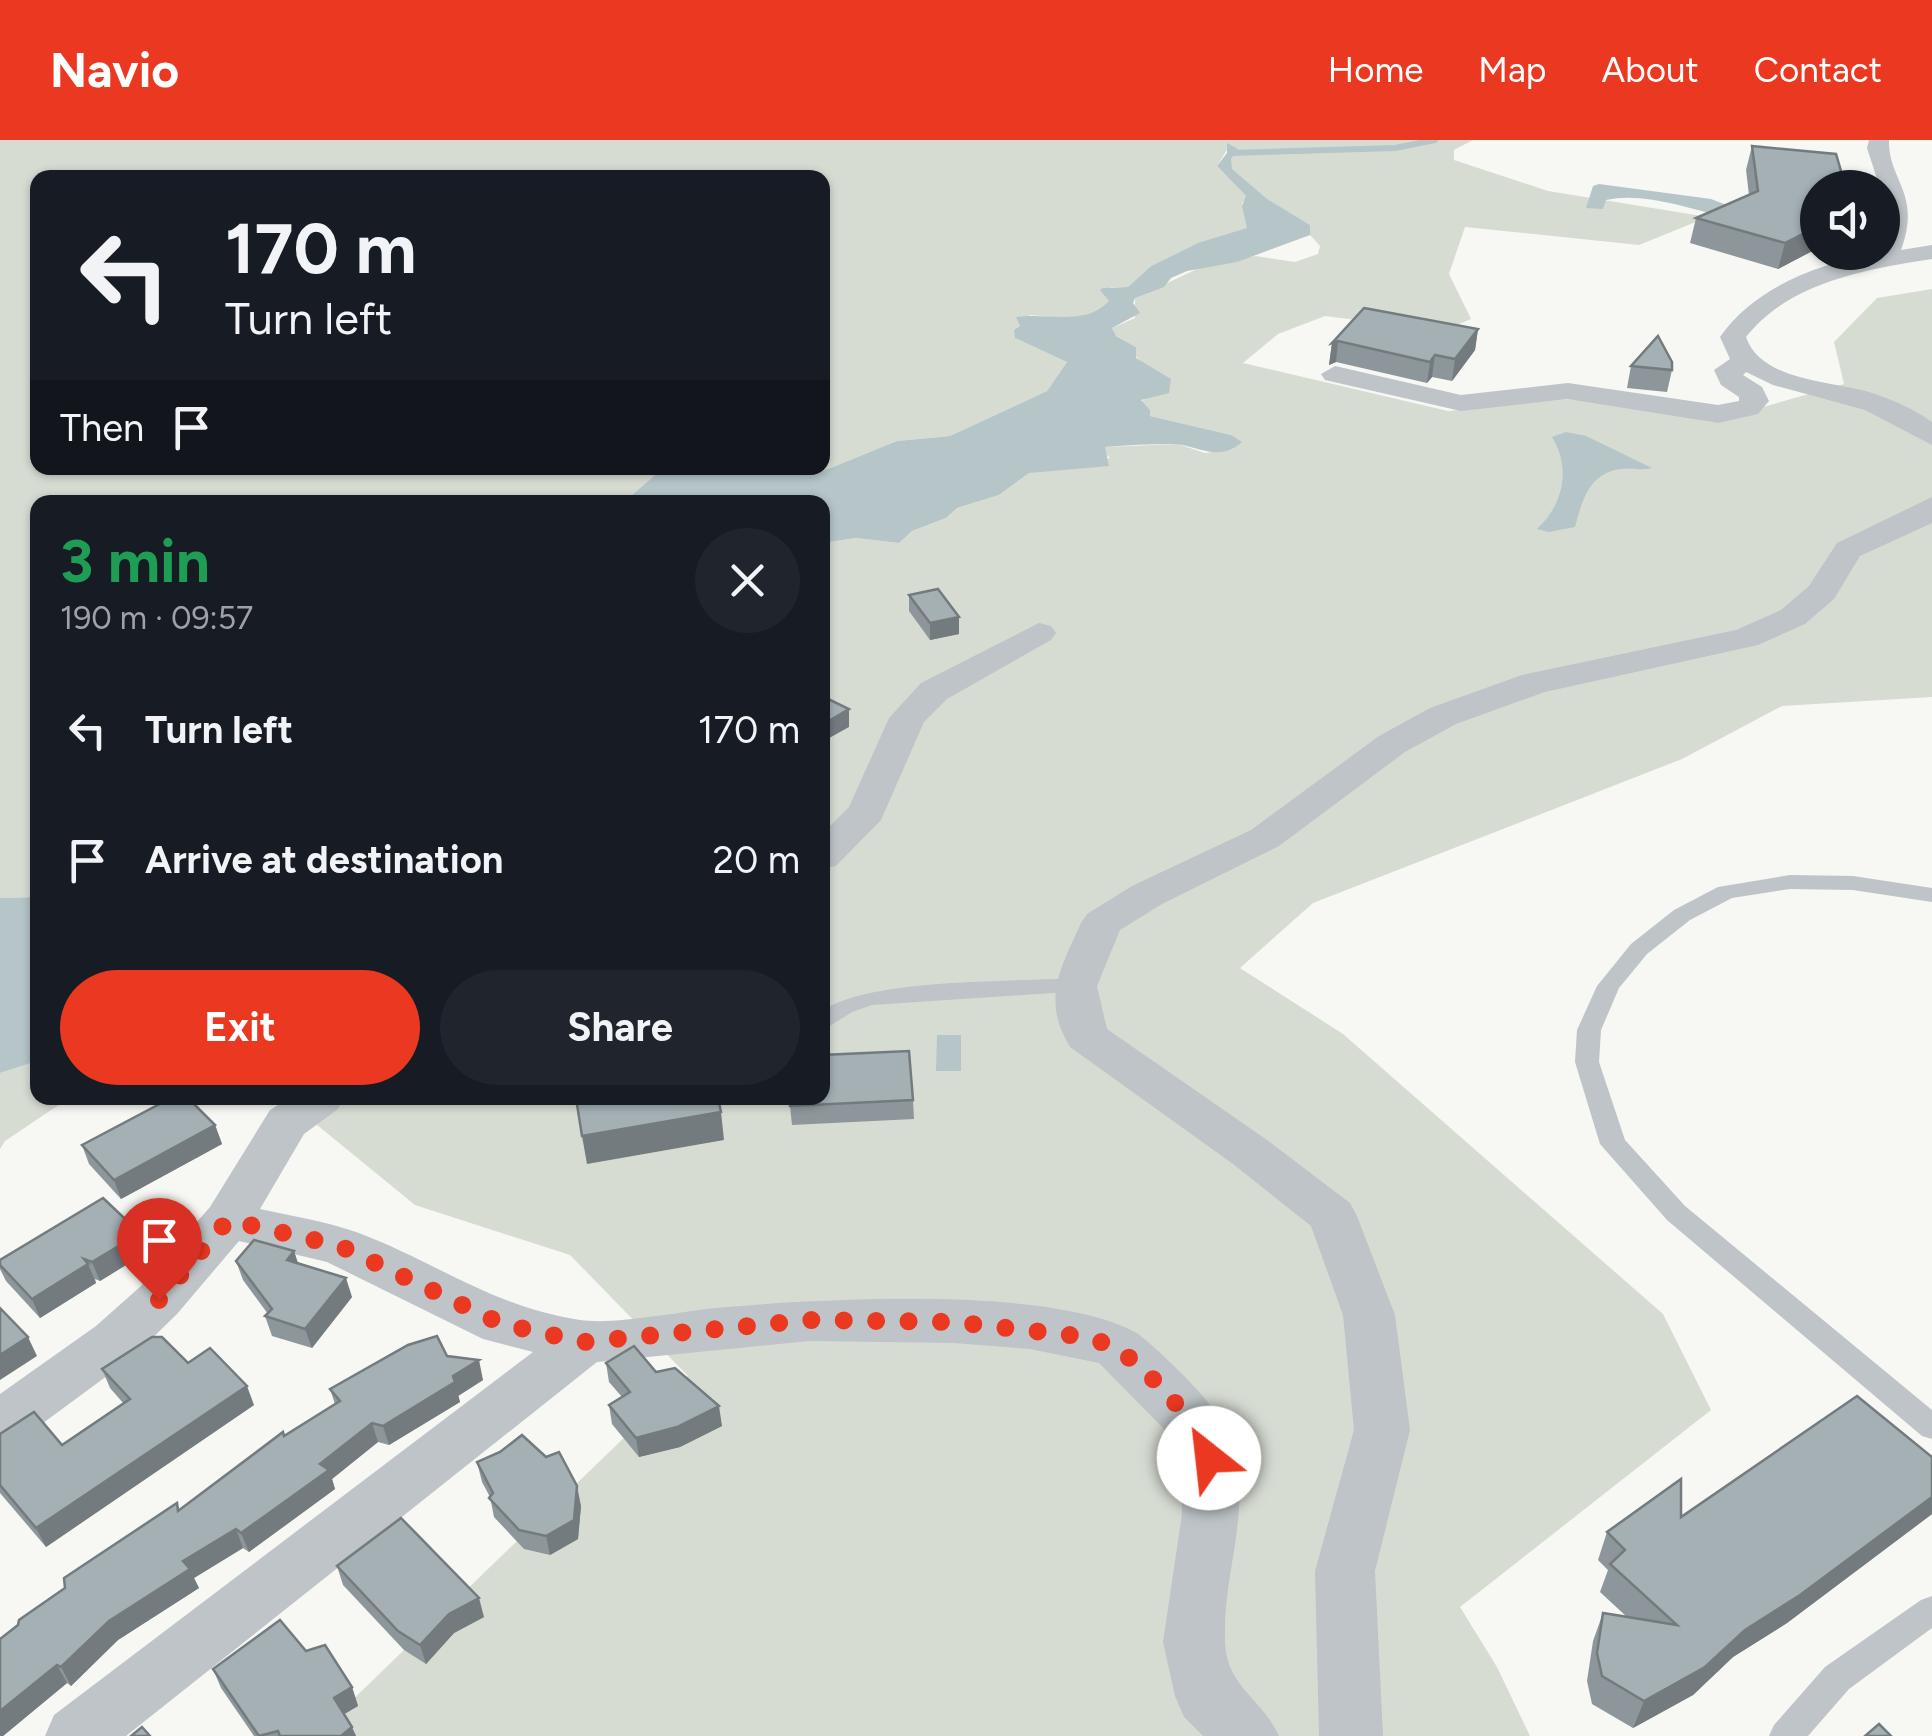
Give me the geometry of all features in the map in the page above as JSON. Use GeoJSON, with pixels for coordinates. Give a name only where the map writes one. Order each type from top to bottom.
{"type":"FeatureCollection","features":[{"type":"Feature","properties":{"kind":"street"},"geometry":{"type":"LineString","coordinates":[[1879,140],[1887,170]]}},
{"type":"Feature","properties":{"kind":"street"},"geometry":{"type":"LineString","coordinates":[[1900,257],[1932,252]]}},
{"type":"Feature","properties":{"kind":"street"},"geometry":{"type":"LineString","coordinates":[[1852,270],[1806,284],[1753,312],[1734,337],[1734,347],[1747,362],[1778,378],[1886,409],[1918,424],[1932,436]]}},
{"type":"Feature","properties":{"kind":"street"},"geometry":{"type":"LineString","coordinates":[[1335,374],[1460,403],[1568,391],[1718,414],[1748,408],[1755,402],[1752,393],[1731,379],[1728,370],[1747,362]]}},
{"type":"Feature","properties":{"kind":"street"},"geometry":{"type":"LineString","coordinates":[[1351,1736],[1345,1572],[1382,1430],[1369,1315],[1332,1216],[1250,1152],[1086,1036],[1076,986],[1102,923],[1147,896],[1265,838],[1392,744],[1443,716],[1535,683],[1746,638],[1793,617],[1822,592],[1848,550],[1930,512],[1932,506]]}},
{"type":"Feature","properties":{"kind":"street"},"geometry":{"type":"LineString","coordinates":[[830,849],[867,812],[907,718],[920,704],[934,690],[976,664],[1039,632]]}},
{"type":"Feature","properties":{"kind":"street"},"geometry":{"type":"LineString","coordinates":[[0,1424],[114,1340],[159,1300],[228,1220],[287,1122],[311,1105]]}},
{"type":"Feature","properties":{"kind":"street"},"geometry":{"type":"LineString","coordinates":[[228,1220],[340,1246],[502,1324],[584,1342],[810,1320],[954,1322],[1030,1328],[1087,1337],[1118,1348],[1191,1420],[1209,1458],[1211,1514],[1194,1642],[1206,1696],[1247,1736]]}},
{"type":"Feature","properties":{"kind":"street"},"geometry":{"type":"LineString","coordinates":[[77,1736],[584,1342]]}},
{"type":"Feature","properties":{"kind":"lane"},"geometry":{"type":"LineString","coordinates":[[1932,895],[1853,883],[1790,882],[1726,892],[1682,915],[1628,961],[1608,986],[1589,1030],[1587,1062],[1613,1144],[1676,1214],[1932,1428]]}},
{"type":"Feature","properties":{"kind":"lane"},"geometry":{"type":"LineString","coordinates":[[830,1018],[844,1007],[870,998],[1076,986]]}},
{"type":"Feature","properties":{"kind":"lane"},"geometry":{"type":"LineString","coordinates":[[1786,1736],[1838,1678],[1932,1610]]}},
{"type":"Feature","properties":{"kind":"shaded area"},"geometry":{"type":"Polygon","coordinates":[[[0,140],[1473,140],[1454,150],[1454,160],[1548,191],[1708,217],[1639,245],[1465,227],[1449,274],[1471,319],[1443,331],[1325,316],[1278,334],[1243,363],[1448,411],[1580,398],[1711,422],[1844,384],[1834,342],[1877,298],[1932,289],[1932,697],[1782,706],[1682,759],[1313,903],[1240,968],[1343,1034],[1663,1314],[1711,1410],[1460,1607],[1497,1667],[1530,1736],[315,1736],[688,1376],[570,1255],[415,1205],[293,1105],[830,1105],[830,542],[856,538],[899,543],[912,531],[946,518],[957,508],[999,495],[1029,473],[1110,458],[1103,451],[1105,447],[1178,444],[1205,453],[1234,449],[1231,435],[1150,416],[1150,410],[1140,402],[1152,395],[1144,364],[1135,356],[1136,347],[1115,335],[1112,328],[1135,318],[1135,298],[1208,264],[1255,256],[1295,262],[1318,254],[1320,246],[1310,235],[1310,225],[1266,199],[1231,169],[1231,159],[1238,149],[1228,148],[1217,166],[1248,200],[1242,203],[1248,228],[1194,245],[1151,266],[1128,287],[1111,287],[1105,294],[1109,301],[1092,312],[1062,317],[1030,315],[1015,338],[1067,362],[1047,391],[950,436],[897,441],[830,468],[830,170],[30,170],[30,475],[655,475],[632,495],[30,495],[30,897],[0,898],[0,140]]]}},
{"type":"Feature","properties":{"kind":"shaded area"},"geometry":{"type":"Polygon","coordinates":[[[1227,143],[1238,149],[1231,159],[1232,169],[1267,199],[1310,225],[1310,235],[1237,262],[1187,271],[1171,278],[1164,287],[1135,298],[1133,303],[1140,313],[1112,328],[1116,336],[1136,347],[1136,358],[1171,379],[1169,393],[1141,400],[1150,416],[1231,435],[1242,442],[1233,448],[1216,452],[1172,444],[1105,447],[1109,466],[1029,473],[999,495],[957,508],[946,518],[912,531],[899,543],[856,538],[830,542],[830,495],[632,495],[655,475],[830,475],[830,468],[897,441],[950,436],[1047,391],[1067,362],[1015,338],[1014,330],[1020,326],[1016,317],[1088,314],[1109,301],[1100,290],[1103,288],[1128,287],[1151,266],[1198,243],[1247,228],[1242,206],[1246,196],[1217,166],[1227,153],[1227,143]]]}},
{"type":"Feature","properties":{"kind":"shaded area"},"geometry":{"type":"Polygon","coordinates":[[[1593,186],[1711,199],[1732,207],[1724,217],[1635,198],[1606,200],[1603,209],[1586,208],[1593,186]]]}},
{"type":"Feature","properties":{"kind":"shaded area"},"geometry":{"type":"Polygon","coordinates":[[[1566,432],[1586,436],[1652,468],[1621,469],[1601,476],[1588,490],[1575,527],[1549,532],[1537,529],[1559,497],[1563,473],[1552,437],[1566,432]]]}},
{"type":"Feature","properties":{"kind":"shaded area"},"geometry":{"type":"Polygon","coordinates":[[[30,897],[30,1063],[0,1073],[0,898],[30,897]]]}},
{"type":"Feature","properties":{"kind":"shaded area"},"geometry":{"type":"Polygon","coordinates":[[[937,1035],[961,1035],[961,1071],[936,1071],[937,1035]]]}},
{"type":"Feature","properties":{"kind":"shaded area"},"geometry":{"type":"Polygon","coordinates":[[[30,1063],[30,1105],[59,1105],[5,1141],[0,1149],[0,1073],[30,1063]]]}},
{"type":"Feature","properties":{"kind":"building"},"geometry":{"type":"Polygon","coordinates":[[[1752,146],[1836,154],[1841,170],[1800,170],[1800,235],[1785,243],[1696,218],[1758,191],[1752,146]]]}},
{"type":"Feature","properties":{"kind":"building"},"geometry":{"type":"Polygon","coordinates":[[[1364,308],[1478,329],[1455,359],[1435,355],[1430,362],[1338,341],[1332,343],[1364,308]]]}},
{"type":"Feature","properties":{"kind":"building"},"geometry":{"type":"Polygon","coordinates":[[[1658,336],[1672,362],[1672,370],[1631,366],[1658,336]]]}},
{"type":"Feature","properties":{"kind":"building"},"geometry":{"type":"Polygon","coordinates":[[[938,589],[959,617],[930,623],[909,595],[938,589]]]}},
{"type":"Feature","properties":{"kind":"building"},"geometry":{"type":"Polygon","coordinates":[[[830,700],[849,709],[830,720],[830,700]]]}},
{"type":"Feature","properties":{"kind":"building"},"geometry":{"type":"Polygon","coordinates":[[[909,1051],[913,1100],[830,1104],[830,1055],[909,1051]]]}},
{"type":"Feature","properties":{"kind":"building"},"geometry":{"type":"Polygon","coordinates":[[[158,1105],[195,1105],[215,1125],[114,1180],[82,1145],[158,1105]]]}},
{"type":"Feature","properties":{"kind":"building"},"geometry":{"type":"Polygon","coordinates":[[[577,1105],[720,1105],[721,1112],[582,1136],[577,1105]]]}},
{"type":"Feature","properties":{"kind":"building"},"geometry":{"type":"Polygon","coordinates":[[[103,1198],[140,1233],[92,1262],[84,1259],[88,1264],[32,1299],[0,1265],[0,1260],[103,1198]]]}},
{"type":"Feature","properties":{"kind":"building"},"geometry":{"type":"Polygon","coordinates":[[[254,1240],[294,1251],[287,1260],[346,1278],[305,1329],[265,1316],[272,1309],[236,1261],[254,1240]]]}},
{"type":"Feature","properties":{"kind":"building"},"geometry":{"type":"Polygon","coordinates":[[[0,1308],[28,1337],[0,1355],[0,1308]]]}},
{"type":"Feature","properties":{"kind":"building"},"geometry":{"type":"Polygon","coordinates":[[[437,1336],[447,1356],[479,1360],[453,1376],[455,1382],[383,1426],[372,1423],[320,1464],[329,1470],[241,1533],[236,1529],[183,1561],[190,1569],[109,1621],[61,1667],[57,1665],[0,1711],[0,1639],[19,1620],[65,1588],[64,1578],[177,1503],[178,1511],[283,1432],[284,1436],[340,1401],[330,1389],[408,1345],[437,1336]]]}},
{"type":"Feature","properties":{"kind":"building"},"geometry":{"type":"Polygon","coordinates":[[[152,1337],[162,1337],[188,1363],[210,1348],[247,1386],[36,1528],[0,1485],[0,1434],[34,1412],[62,1445],[130,1399],[102,1369],[152,1337]]]}},
{"type":"Feature","properties":{"kind":"building"},"geometry":{"type":"Polygon","coordinates":[[[634,1346],[656,1372],[675,1368],[719,1406],[677,1427],[636,1438],[609,1405],[630,1392],[606,1363],[634,1346]]]}},
{"type":"Feature","properties":{"kind":"building"},"geometry":{"type":"Polygon","coordinates":[[[1857,1396],[1932,1457],[1932,1497],[1800,1595],[1745,1630],[1705,1667],[1644,1701],[1602,1676],[1597,1653],[1603,1613],[1677,1625],[1610,1564],[1625,1550],[1607,1532],[1681,1479],[1681,1517],[1857,1396]]]}},
{"type":"Feature","properties":{"kind":"building"},"geometry":{"type":"Polygon","coordinates":[[[522,1435],[546,1457],[559,1452],[577,1486],[574,1520],[546,1536],[519,1530],[489,1498],[493,1493],[477,1462],[500,1452],[522,1435]]]}},
{"type":"Feature","properties":{"kind":"building"},"geometry":{"type":"Polygon","coordinates":[[[401,1518],[479,1598],[449,1614],[420,1645],[398,1631],[337,1566],[401,1518]]]}},
{"type":"Feature","properties":{"kind":"building"},"geometry":{"type":"Polygon","coordinates":[[[280,1620],[306,1651],[325,1645],[352,1687],[334,1698],[352,1727],[341,1736],[280,1736],[278,1731],[259,1736],[213,1669],[280,1620]]]}},
{"type":"Feature","properties":{"kind":"building"},"geometry":{"type":"Polygon","coordinates":[[[1879,1724],[1891,1736],[1865,1736],[1879,1724]]]}},
{"type":"Feature","properties":{"kind":"building"},"geometry":{"type":"Polygon","coordinates":[[[142,1727],[150,1736],[131,1736],[142,1727]]]}},
{"type":"Feature","properties":{"kind":"waterway"},"geometry":{"type":"LineString","coordinates":[[1230,153],[1395,148],[1435,140]]}},
{"type":"Feature","properties":{"kind":"route"},"geometry":{"type":"LineString","coordinates":[[159,1300],[228,1220],[340,1246],[502,1324],[584,1342],[810,1320],[954,1322],[1058,1332],[1118,1348],[1191,1420],[1209,1458]]}}]}
